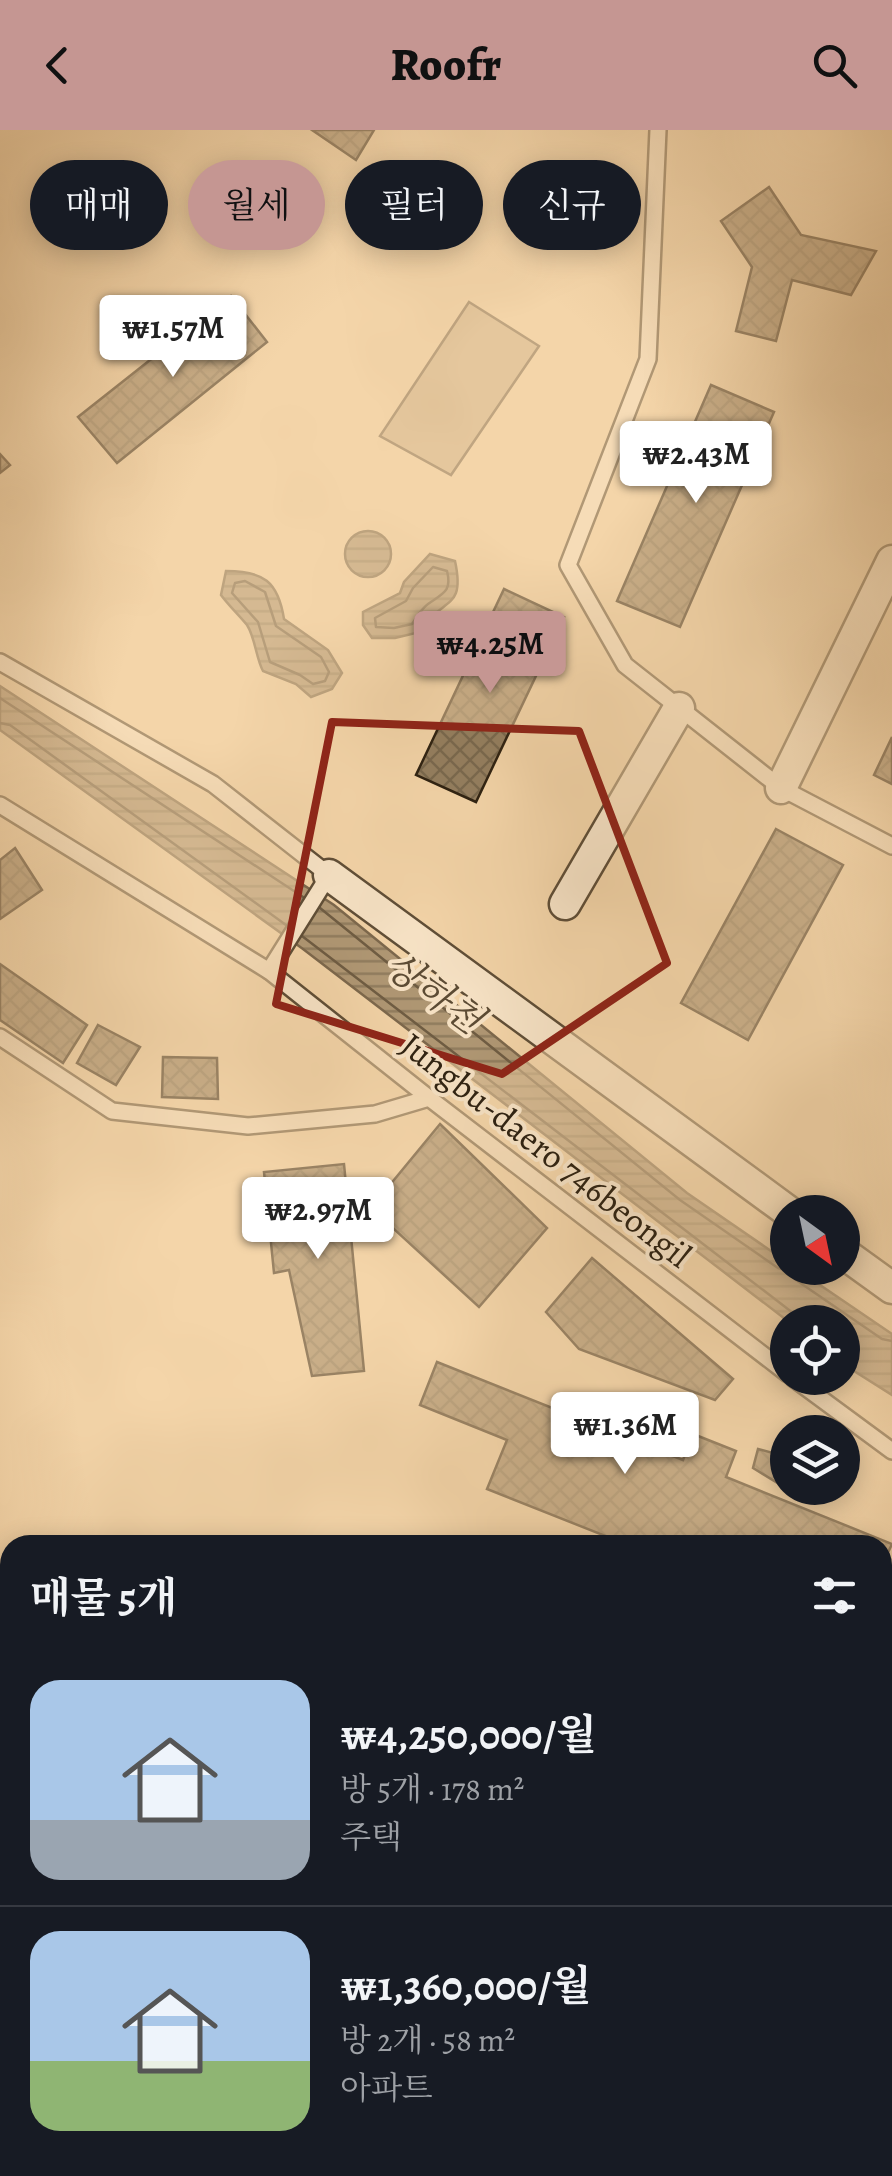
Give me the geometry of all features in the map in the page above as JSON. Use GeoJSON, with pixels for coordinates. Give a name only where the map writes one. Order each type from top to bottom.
{"type":"FeatureCollection","features":[{"type":"Feature","properties":{"kind":"street"},"geometry":{"type":"LineString","coordinates":[[781,788],[892,561]]}},
{"type":"Feature","properties":{"kind":"street"},"geometry":{"type":"LineString","coordinates":[[565,904],[680,708]]}},
{"type":"Feature","properties":{"kind":"street"},"geometry":{"type":"LineString","coordinates":[[329,875],[770,1198]]}},
{"type":"Feature","properties":{"kind":"street"},"geometry":{"type":"LineString","coordinates":[[860,1265],[892,1288]]}},
{"type":"Feature","properties":{"kind":"lane"},"geometry":{"type":"LineString","coordinates":[[658,130],[648,359],[568,566],[625,664],[781,788],[892,846]]}},
{"type":"Feature","properties":{"kind":"lane"},"geometry":{"type":"LineString","coordinates":[[0,662],[214,784],[329,875],[270,971]]}},
{"type":"Feature","properties":{"kind":"lane","name":"Jungbu-daero 746beongil"},"geometry":{"type":"LineString","coordinates":[[0,805],[270,971],[770,1361]]}},
{"type":"Feature","properties":{"kind":"lane"},"geometry":{"type":"LineString","coordinates":[[0,1037],[112,1111],[248,1126],[375,1114],[429,1098]]}},
{"type":"Feature","properties":{"kind":"lane","name":"Jungbu-daero 746beongil"},"geometry":{"type":"LineString","coordinates":[[816,1395],[892,1450]]}},
{"type":"Feature","properties":{"kind":"highlighted area"},"geometry":{"type":"Polygon","coordinates":[[[332,722],[579,731],[667,963],[502,1074],[276,1004],[332,722]]]}},
{"type":"Feature","properties":{"kind":"shaded area"},"geometry":{"type":"Polygon","coordinates":[[[469,302],[539,346],[451,475],[380,436],[469,302]]]}},
{"type":"Feature","properties":{"kind":"water"},"geometry":{"type":"Polygon","coordinates":[[[368,531],[384,538],[391,554],[384,570],[368,577],[352,570],[345,554],[352,538],[368,531]]]}},
{"type":"Feature","properties":{"kind":"water"},"geometry":{"type":"Polygon","coordinates":[[[430,554],[455,561],[457,589],[450,602],[420,632],[372,638],[363,625],[363,612],[400,593],[404,582],[430,554]]]}},
{"type":"Feature","properties":{"kind":"water"},"geometry":{"type":"Polygon","coordinates":[[[226,571],[259,576],[273,587],[284,619],[328,650],[342,673],[332,689],[311,697],[296,684],[263,671],[247,625],[221,595],[226,571]]]}},
{"type":"Feature","properties":{"kind":"water","name":"상하천"},"geometry":{"type":"Polygon","coordinates":[[[0,686],[334,905],[687,1193],[770,1250],[770,1285],[820,1285],[849,1305],[770,1307],[303,949],[0,730],[0,686]]]}},
{"type":"Feature","properties":{"kind":"water"},"geometry":{"type":"Polygon","coordinates":[[[860,1312],[892,1334],[892,1395],[860,1375],[860,1312]]]}},
{"type":"Feature","properties":{"kind":"building"},"geometry":{"type":"Polygon","coordinates":[[[312,130],[374,130],[356,160],[312,130]]]}},
{"type":"Feature","properties":{"kind":"building"},"geometry":{"type":"Polygon","coordinates":[[[769,187],[801,235],[876,251],[851,295],[792,280],[776,341],[736,331],[752,267],[721,221],[769,187]]]}},
{"type":"Feature","properties":{"kind":"building"},"geometry":{"type":"Polygon","coordinates":[[[231,296],[267,342],[117,463],[78,417],[231,296]]]}},
{"type":"Feature","properties":{"kind":"building"},"geometry":{"type":"Polygon","coordinates":[[[711,385],[774,412],[680,627],[617,601],[711,385]]]}},
{"type":"Feature","properties":{"kind":"building"},"geometry":{"type":"Polygon","coordinates":[[[0,454],[10,465],[0,473],[0,454]]]}},
{"type":"Feature","properties":{"kind":"building"},"geometry":{"type":"Polygon","coordinates":[[[504,589],[564,617],[476,802],[416,775],[504,589]]]}},
{"type":"Feature","properties":{"kind":"building"},"geometry":{"type":"Polygon","coordinates":[[[892,737],[892,784],[874,775],[892,737]]]}},
{"type":"Feature","properties":{"kind":"building"},"geometry":{"type":"Polygon","coordinates":[[[776,829],[843,865],[748,1040],[681,1003],[776,829]]]}},
{"type":"Feature","properties":{"kind":"building"},"geometry":{"type":"Polygon","coordinates":[[[15,848],[42,890],[0,919],[0,860],[15,848]]]}},
{"type":"Feature","properties":{"kind":"building"},"geometry":{"type":"Polygon","coordinates":[[[0,964],[87,1025],[63,1063],[0,1020],[0,964]]]}},
{"type":"Feature","properties":{"kind":"building"},"geometry":{"type":"Polygon","coordinates":[[[98,1025],[140,1047],[116,1085],[77,1063],[98,1025]]]}},
{"type":"Feature","properties":{"kind":"building"},"geometry":{"type":"Polygon","coordinates":[[[163,1057],[217,1058],[218,1099],[162,1097],[163,1057]]]}},
{"type":"Feature","properties":{"kind":"building"},"geometry":{"type":"Polygon","coordinates":[[[440,1124],[547,1228],[479,1307],[371,1208],[440,1124]]]}},
{"type":"Feature","properties":{"kind":"building"},"geometry":{"type":"Polygon","coordinates":[[[344,1164],[364,1371],[312,1376],[289,1270],[274,1273],[264,1172],[344,1164]]]}},
{"type":"Feature","properties":{"kind":"building"},"geometry":{"type":"Polygon","coordinates":[[[592,1258],[733,1379],[715,1400],[579,1349],[546,1312],[592,1258]]]}},
{"type":"Feature","properties":{"kind":"building"},"geometry":{"type":"Polygon","coordinates":[[[437,1362],[683,1460],[693,1434],[736,1451],[726,1477],[770,1495],[770,1505],[795,1505],[870,1535],[603,1535],[487,1489],[507,1440],[420,1405],[437,1362]]]}},
{"type":"Feature","properties":{"kind":"building"},"geometry":{"type":"Polygon","coordinates":[[[758,1449],[770,1452],[770,1478],[753,1468],[758,1449]]]}}]}
